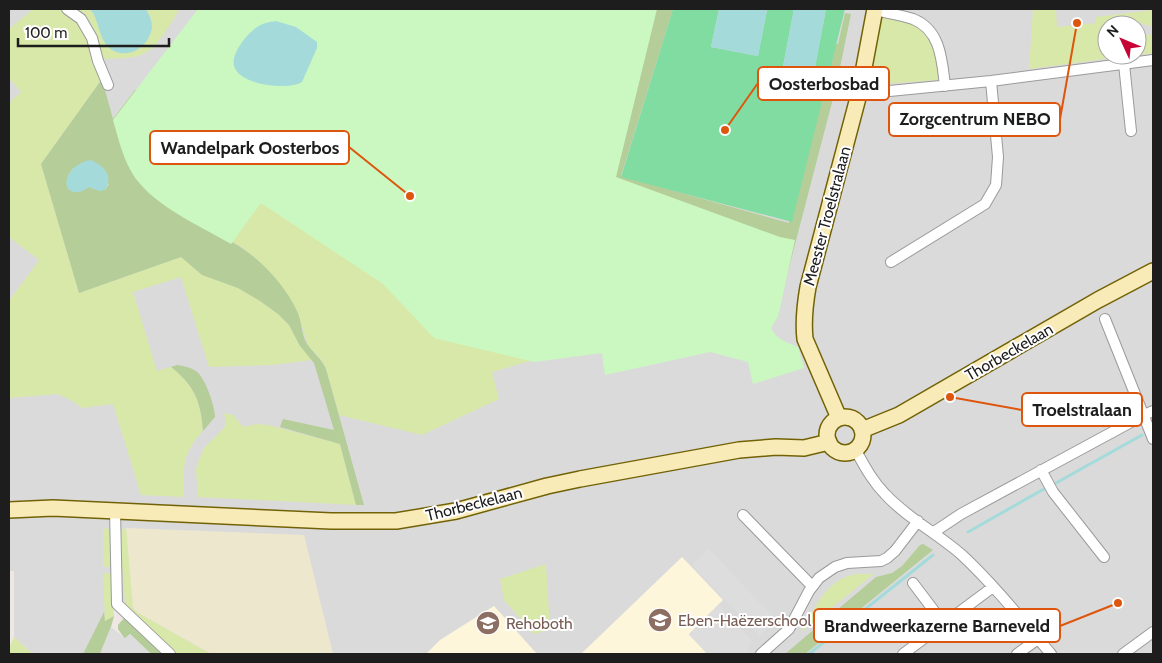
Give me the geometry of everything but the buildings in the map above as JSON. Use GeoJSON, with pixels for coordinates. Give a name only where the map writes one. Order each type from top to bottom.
{"type":"FeatureCollection","features":[{"type":"Feature","properties":{"kind":"main road","name":"Meester Troelstralaan"},"geometry":{"type":"LineString","coordinates":[[839,418],[805,339],[803,325],[808,287],[859,94],[875,9]]}},
{"type":"Feature","properties":{"kind":"main road","name":"Thorbeckelaan"},"geometry":{"type":"LineString","coordinates":[[862,430],[898,416],[1098,300],[1153,271]]}},
{"type":"Feature","properties":{"kind":"main road"},"geometry":{"type":"LineString","coordinates":[[846,417],[854,419],[859,423],[862,430],[863,437],[860,444],[855,450],[848,452],[840,452],[834,448],[829,442],[827,435],[833,422],[839,418],[846,417]]}},
{"type":"Feature","properties":{"kind":"main road","name":"Thorbeckelaan"},"geometry":{"type":"LineString","coordinates":[[9,510],[53,508],[331,521],[396,521],[456,511],[547,486],[589,477],[739,450],[776,447],[804,448],[829,442]]}},
{"type":"Feature","properties":{"kind":"street"},"geometry":{"type":"LineString","coordinates":[[67,9],[81,19],[92,38],[98,61],[108,85]]}},
{"type":"Feature","properties":{"kind":"street"},"geometry":{"type":"LineString","coordinates":[[875,9],[914,20],[925,27],[940,48],[945,86]]}},
{"type":"Feature","properties":{"kind":"street"},"geometry":{"type":"LineString","coordinates":[[859,94],[991,81],[1116,65]]}},
{"type":"Feature","properties":{"kind":"street"},"geometry":{"type":"LineString","coordinates":[[1124,65],[1131,131]]}},
{"type":"Feature","properties":{"kind":"street"},"geometry":{"type":"LineString","coordinates":[[892,262],[986,204],[996,184],[998,157],[991,81]]}},
{"type":"Feature","properties":{"kind":"street"},"geometry":{"type":"LineString","coordinates":[[1105,319],[1148,413],[1153,438]]}},
{"type":"Feature","properties":{"kind":"street"},"geometry":{"type":"LineString","coordinates":[[934,532],[961,514],[1148,413]]}},
{"type":"Feature","properties":{"kind":"street"},"geometry":{"type":"LineString","coordinates":[[855,450],[884,493],[900,509],[934,532],[979,571],[1051,654]]}},
{"type":"Feature","properties":{"kind":"street"},"geometry":{"type":"LineString","coordinates":[[1041,470],[1053,492],[1104,557]]}},
{"type":"Feature","properties":{"kind":"street"},"geometry":{"type":"LineString","coordinates":[[115,510],[118,604],[170,654]]}},
{"type":"Feature","properties":{"kind":"street"},"geometry":{"type":"LineString","coordinates":[[743,515],[812,586]]}},
{"type":"Feature","properties":{"kind":"street"},"geometry":{"type":"LineString","coordinates":[[762,654],[789,629],[812,586],[819,578],[847,563],[881,561],[887,558],[896,552],[918,521]]}},
{"type":"Feature","properties":{"kind":"street"},"geometry":{"type":"LineString","coordinates":[[913,582],[944,624]]}},
{"type":"Feature","properties":{"kind":"street"},"geometry":{"type":"LineString","coordinates":[[905,654],[993,587]]}},
{"type":"Feature","properties":{"kind":"street"},"geometry":{"type":"LineString","coordinates":[[1123,654],[1153,632]]}},
{"type":"Feature","properties":{"kind":"street"},"geometry":{"type":"LineString","coordinates":[[1017,654],[1038,639]]}},
{"type":"Feature","properties":{"kind":"shaded area"},"geometry":{"type":"Polygon","coordinates":[[[9,9],[1153,9],[1153,654],[158,654],[111,607],[86,654],[33,654],[14,637],[14,571],[9,571],[9,9]]]}},
{"type":"Feature","properties":{"kind":"shaded area"},"geometry":{"type":"Polygon","coordinates":[[[126,528],[304,535],[333,654],[211,654],[138,613],[133,608],[130,595],[126,528]]]}},
{"type":"Feature","properties":{"kind":"shaded area"},"geometry":{"type":"Polygon","coordinates":[[[709,549],[776,620],[760,636],[692,565],[709,549]]]}},
{"type":"Feature","properties":{"kind":"shaded area","name":"Eben-Haëzerschool"},"geometry":{"type":"Polygon","coordinates":[[[682,557],[723,600],[689,634],[707,654],[581,654],[682,557]]]}},
{"type":"Feature","properties":{"kind":"shaded area"},"geometry":{"type":"Polygon","coordinates":[[[718,605],[751,640],[747,653],[708,654],[689,635],[718,605]]]}},
{"type":"Feature","properties":{"kind":"shaded area","name":"Rehoboth"},"geometry":{"type":"Polygon","coordinates":[[[494,606],[537,654],[426,654],[440,640],[494,606]]]}},
{"type":"Feature","properties":{"kind":"shaded area"},"geometry":{"type":"Polygon","coordinates":[[[111,627],[125,638],[130,634],[151,654],[100,654],[111,627]]]}},
{"type":"Feature","properties":{"kind":"green space"},"geometry":{"type":"Polygon","coordinates":[[[33,9],[63,9],[79,22],[88,37],[95,68],[102,79],[41,164],[79,293],[181,257],[202,275],[238,288],[278,314],[289,325],[300,346],[312,360],[272,365],[209,367],[181,277],[133,292],[157,371],[171,367],[179,374],[191,388],[201,411],[203,431],[191,447],[185,461],[184,497],[141,495],[113,404],[82,408],[58,394],[9,398],[9,301],[39,260],[9,237],[9,103],[21,92],[9,78],[9,29],[33,9]]]}},
{"type":"Feature","properties":{"kind":"green space"},"geometry":{"type":"Polygon","coordinates":[[[75,9],[92,10],[105,42],[151,18],[146,9],[180,9],[157,43],[145,53],[130,58],[105,59],[100,53],[91,27],[75,9]]]}},
{"type":"Feature","properties":{"kind":"green space"},"geometry":{"type":"Polygon","coordinates":[[[198,9],[657,9],[616,177],[780,237],[795,240],[778,317],[771,328],[779,338],[798,347],[804,368],[753,384],[748,362],[710,352],[605,375],[602,353],[534,362],[434,338],[383,284],[261,203],[231,244],[176,213],[139,183],[125,159],[113,120],[198,9]]]}},
{"type":"Feature","properties":{"kind":"green space"},"geometry":{"type":"Polygon","coordinates":[[[647,9],[673,9],[621,176],[789,223],[830,43],[838,44],[845,13],[851,14],[836,87],[780,302],[778,317],[772,326],[602,184],[647,9]]]}},
{"type":"Feature","properties":{"kind":"green space"},"geometry":{"type":"Polygon","coordinates":[[[673,9],[719,9],[711,47],[758,56],[767,10],[765,9],[794,9],[781,77],[812,83],[826,9],[845,9],[792,222],[621,177],[673,9]]]}},
{"type":"Feature","properties":{"kind":"green space"},"geometry":{"type":"Polygon","coordinates":[[[1033,9],[1056,9],[1057,27],[1096,23],[1097,17],[1097,60],[1029,69],[1033,9]]]}},
{"type":"Feature","properties":{"kind":"green space"},"geometry":{"type":"Polygon","coordinates":[[[1153,10],[1153,27],[1147,25],[1147,15],[1112,15],[1153,10]]]}},
{"type":"Feature","properties":{"kind":"green space"},"geometry":{"type":"Polygon","coordinates":[[[884,16],[910,23],[924,31],[932,44],[940,80],[881,84],[869,81],[884,16]]]}},
{"type":"Feature","properties":{"kind":"green space"},"geometry":{"type":"Polygon","coordinates":[[[1147,34],[1153,36],[1153,53],[1147,54],[1147,34]]]}},
{"type":"Feature","properties":{"kind":"green space"},"geometry":{"type":"Polygon","coordinates":[[[102,79],[113,119],[135,90],[153,96],[230,241],[250,254],[269,271],[285,290],[297,311],[305,340],[326,369],[364,505],[356,505],[340,444],[280,427],[283,419],[334,430],[314,363],[300,346],[289,325],[260,301],[238,288],[202,275],[181,257],[79,293],[41,164],[102,79]],[[73,168],[67,180],[85,189],[89,187],[105,190],[109,184],[73,168]]]}},
{"type":"Feature","properties":{"kind":"green space"},"geometry":{"type":"Polygon","coordinates":[[[261,195],[530,361],[492,372],[499,399],[422,435],[339,415],[326,369],[322,361],[308,345],[297,311],[283,288],[243,248],[230,241],[261,195]]]}},
{"type":"Feature","properties":{"kind":"green space"},"geometry":{"type":"Polygon","coordinates":[[[177,365],[196,371],[203,379],[209,392],[215,417],[203,431],[201,411],[195,395],[186,381],[171,367],[177,365]]]}},
{"type":"Feature","properties":{"kind":"green space"},"geometry":{"type":"Polygon","coordinates":[[[224,413],[233,415],[243,427],[257,424],[268,425],[340,444],[356,505],[198,497],[196,469],[204,448],[224,428],[226,423],[224,413]]]}},
{"type":"Feature","properties":{"kind":"green space"},"geometry":{"type":"Polygon","coordinates":[[[103,527],[111,531],[111,565],[108,567],[103,567],[103,527]]]}},
{"type":"Feature","properties":{"kind":"green space"},"geometry":{"type":"Polygon","coordinates":[[[126,528],[133,608],[138,613],[211,654],[175,654],[128,611],[125,600],[119,536],[121,530],[126,528]]]}},
{"type":"Feature","properties":{"kind":"green space"},"geometry":{"type":"Polygon","coordinates":[[[923,544],[933,550],[805,654],[785,654],[876,577],[892,573],[902,566],[923,544]]]}},
{"type":"Feature","properties":{"kind":"green space"},"geometry":{"type":"Polygon","coordinates":[[[546,564],[550,630],[534,634],[504,600],[500,579],[546,564]]]}},
{"type":"Feature","properties":{"kind":"green space"},"geometry":{"type":"Polygon","coordinates":[[[103,573],[112,575],[114,616],[105,621],[103,573]]]}},
{"type":"Feature","properties":{"kind":"green space"},"geometry":{"type":"Polygon","coordinates":[[[856,574],[874,574],[800,633],[816,605],[828,589],[845,577],[856,574]]]}},
{"type":"Feature","properties":{"kind":"green space"},"geometry":{"type":"Polygon","coordinates":[[[104,612],[105,621],[114,616],[100,654],[83,654],[104,612]]]}},
{"type":"Feature","properties":{"kind":"green space"},"geometry":{"type":"Polygon","coordinates":[[[124,618],[162,654],[151,654],[130,634],[125,639],[118,629],[118,625],[124,618]]]}},
{"type":"Feature","properties":{"kind":"green space"},"geometry":{"type":"Polygon","coordinates":[[[14,637],[33,654],[9,654],[9,648],[14,637]]]}},
{"type":"Feature","properties":{"kind":"water"},"geometry":{"type":"Polygon","coordinates":[[[90,9],[146,9],[152,27],[150,34],[138,49],[132,52],[119,53],[107,46],[90,9]]]}},
{"type":"Feature","properties":{"kind":"water"},"geometry":{"type":"Polygon","coordinates":[[[719,9],[767,10],[758,56],[711,47],[719,9]]]}},
{"type":"Feature","properties":{"kind":"water"},"geometry":{"type":"Polygon","coordinates":[[[794,9],[826,9],[812,83],[781,77],[794,9]]]}},
{"type":"Feature","properties":{"kind":"water"},"geometry":{"type":"Polygon","coordinates":[[[276,21],[296,27],[317,42],[317,48],[302,82],[295,85],[276,86],[254,82],[238,73],[234,66],[237,50],[249,34],[257,27],[276,21]]]}},
{"type":"Feature","properties":{"kind":"water"},"geometry":{"type":"Polygon","coordinates":[[[91,160],[104,168],[108,176],[108,185],[105,190],[99,191],[89,187],[81,192],[72,191],[66,184],[70,172],[82,163],[91,160]]]}},
{"type":"Feature","properties":{"kind":"waterway"},"geometry":{"type":"LineString","coordinates":[[1056,483],[1142,435]]}},
{"type":"Feature","properties":{"kind":"waterway"},"geometry":{"type":"LineString","coordinates":[[968,532],[1044,489]]}},
{"type":"Feature","properties":{"kind":"waterway"},"geometry":{"type":"LineString","coordinates":[[809,654],[933,555]]}},
{"type":"Feature","properties":{"kind":"place","name":"Zorgcentrum NEBO"},"geometry":{"type":"Point","coordinates":[1077,23]}},
{"type":"Feature","properties":{"kind":"place","name":"Oosterbosbad"},"geometry":{"type":"Point","coordinates":[725,130]}},
{"type":"Feature","properties":{"kind":"place","name":"Wandelpark Oosterbos"},"geometry":{"type":"Point","coordinates":[410,196]}},
{"type":"Feature","properties":{"kind":"place","name":"Troelstralaan"},"geometry":{"type":"Point","coordinates":[950,397]}},
{"type":"Feature","properties":{"kind":"place","name":"Brandweerkazerne Barneveld"},"geometry":{"type":"Point","coordinates":[1118,603]}},
{"type":"Feature","properties":{"kind":"place","name":"Eben-Haëzerschool"},"geometry":{"type":"Point","coordinates":[660,620]}},
{"type":"Feature","properties":{"kind":"place","name":"Rehoboth"},"geometry":{"type":"Point","coordinates":[488,623]}}]}
